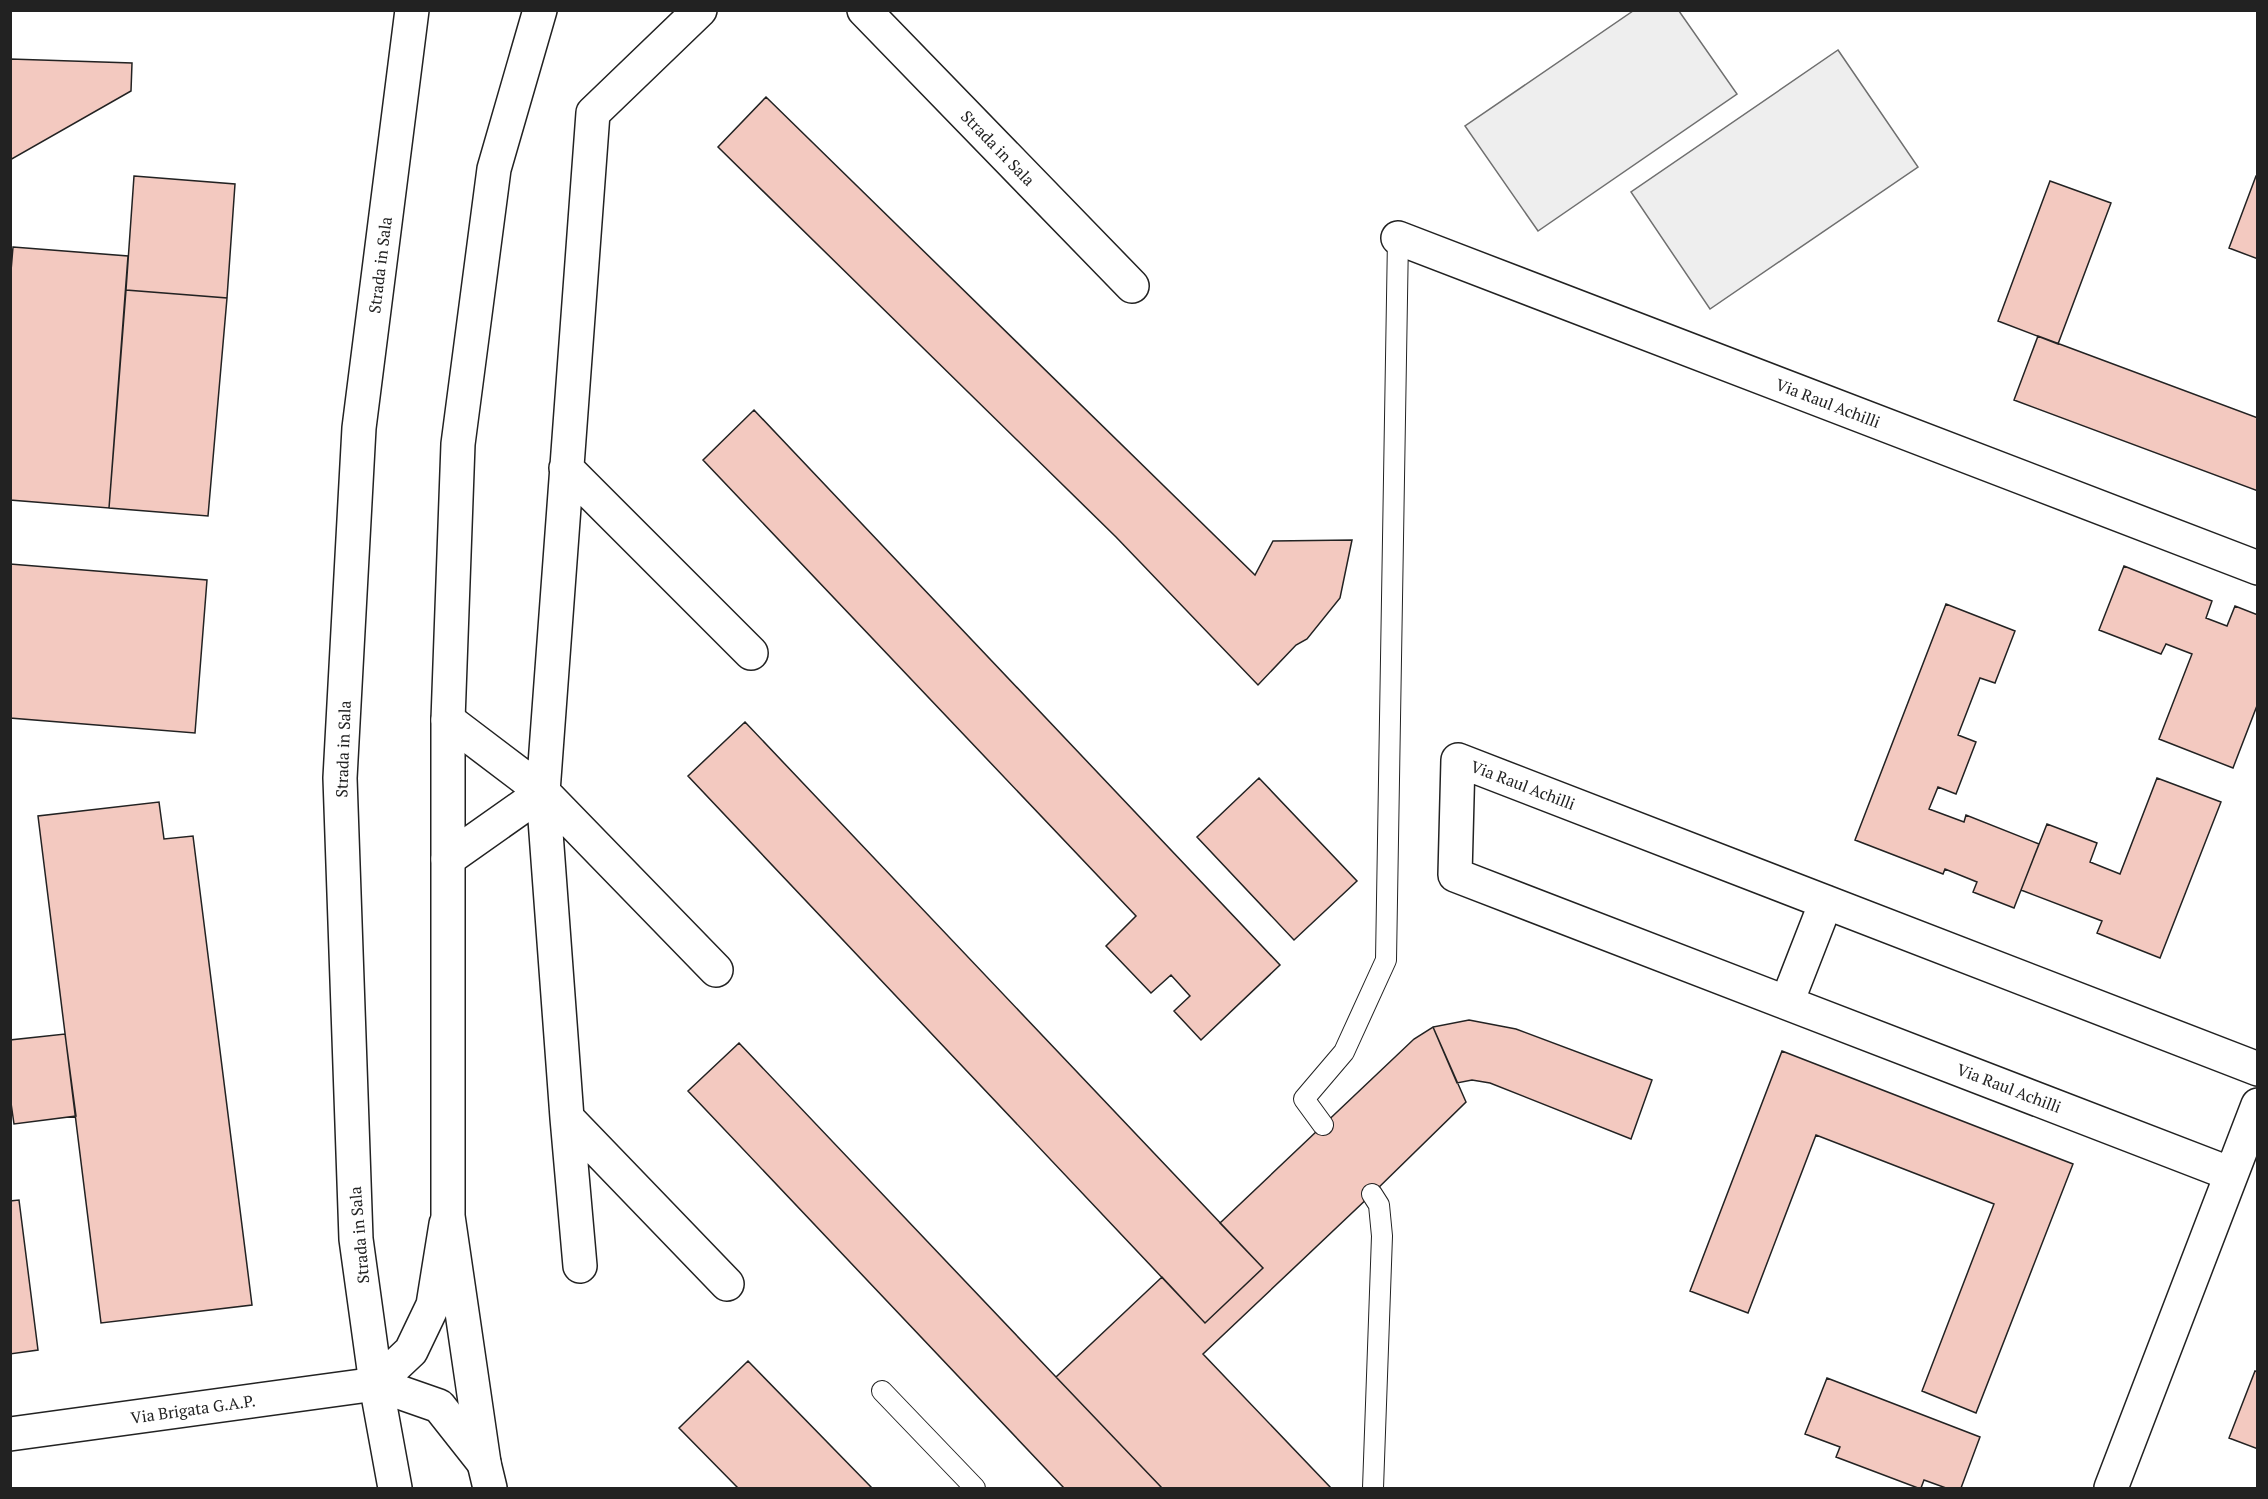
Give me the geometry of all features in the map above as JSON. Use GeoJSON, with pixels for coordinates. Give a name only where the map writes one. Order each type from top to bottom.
{"type":"FeatureCollection","features":[{"type":"Feature","properties":{"kind":"street","name":"Strada in Sala"},"geometry":{"type":"LineString","coordinates":[[395,1488],[375,1384],[356,1239],[340,778],[359,429],[412,10]]}},
{"type":"Feature","properties":{"kind":"street"},"geometry":{"type":"LineString","coordinates":[[487,1476],[448,1215],[448,720],[458,444],[494,169],[540,10]]}},
{"type":"Feature","properties":{"kind":"street"},"geometry":{"type":"LineString","coordinates":[[580,1266],[543,792],[593,113],[700,10]]}},
{"type":"Feature","properties":{"kind":"street","name":"Strada in Sala"},"geometry":{"type":"LineString","coordinates":[[864,10],[1132,286]]}},
{"type":"Feature","properties":{"kind":"street","name":"Via Raul Achilli"},"geometry":{"type":"LineString","coordinates":[[1398,238],[2258,568]]}},
{"type":"Feature","properties":{"kind":"street"},"geometry":{"type":"LineString","coordinates":[[566,468],[751,653]]}},
{"type":"Feature","properties":{"kind":"street"},"geometry":{"type":"LineString","coordinates":[[448,720],[543,792],[716,970]]}},
{"type":"Feature","properties":{"kind":"street","name":"Via Raul Achilli"},"geometry":{"type":"LineString","coordinates":[[2231,1174],[1455,874],[1458,760],[2258,1069]]}},
{"type":"Feature","properties":{"kind":"street"},"geometry":{"type":"LineString","coordinates":[[448,859],[543,792]]}},
{"type":"Feature","properties":{"kind":"street"},"geometry":{"type":"LineString","coordinates":[[1787,1002],[1826,902]]}},
{"type":"Feature","properties":{"kind":"street"},"geometry":{"type":"LineString","coordinates":[[2111,1488],[2258,1105]]}},
{"type":"Feature","properties":{"kind":"street"},"geometry":{"type":"LineString","coordinates":[[567,1118],[727,1284]]}},
{"type":"Feature","properties":{"kind":"street"},"geometry":{"type":"LineString","coordinates":[[375,1384],[411,1351],[434,1305],[448,1215]]}},
{"type":"Feature","properties":{"kind":"street","name":"Via Brigata G.A.P."},"geometry":{"type":"LineString","coordinates":[[10,1434],[375,1384],[439,1406],[487,1476]]}},
{"type":"Feature","properties":{"kind":"lane"},"geometry":{"type":"LineString","coordinates":[[1323,1125],[1304,1099],[1344,1052],[1386,960],[1398,238]]}},
{"type":"Feature","properties":{"kind":"lane"},"geometry":{"type":"LineString","coordinates":[[1372,1194],[1380,1205],[1382,1236],[1373,1488]]}},
{"type":"Feature","properties":{"kind":"lane"},"geometry":{"type":"LineString","coordinates":[[882,1391],[975,1488]]}},
{"type":"Feature","properties":{"kind":"shaded area"},"geometry":{"type":"Polygon","coordinates":[[[1633,11],[1679,11],[1737,94],[1538,231],[1465,126],[1633,11]]]}},
{"type":"Feature","properties":{"kind":"shaded area"},"geometry":{"type":"Polygon","coordinates":[[[1838,50],[1918,167],[1710,309],[1631,192],[1838,50]]]}},
{"type":"Feature","properties":{"kind":"building"},"geometry":{"type":"Polygon","coordinates":[[[10,59],[132,63],[131,91],[10,160],[10,59]]]}},
{"type":"Feature","properties":{"kind":"building"},"geometry":{"type":"Polygon","coordinates":[[[766,97],[1255,575],[1273,541],[1352,540],[1340,598],[1307,639],[1296,645],[1258,685],[1116,537],[718,147],[766,97]]]}},
{"type":"Feature","properties":{"kind":"building"},"geometry":{"type":"Polygon","coordinates":[[[134,176],[235,184],[227,298],[126,290],[134,176]]]}},
{"type":"Feature","properties":{"kind":"building"},"geometry":{"type":"Polygon","coordinates":[[[2256,176],[2258,176],[2258,259],[2229,248],[2256,176]]]}},
{"type":"Feature","properties":{"kind":"building"},"geometry":{"type":"Polygon","coordinates":[[[2050,181],[2111,203],[2058,344],[1998,321],[2050,181]]]}},
{"type":"Feature","properties":{"kind":"building"},"geometry":{"type":"Polygon","coordinates":[[[13,247],[128,256],[109,508],[10,500],[10,283],[13,247]]]}},
{"type":"Feature","properties":{"kind":"building"},"geometry":{"type":"Polygon","coordinates":[[[126,290],[227,298],[208,516],[109,508],[126,290]]]}},
{"type":"Feature","properties":{"kind":"building"},"geometry":{"type":"Polygon","coordinates":[[[2038,336],[2258,418],[2258,491],[2014,400],[2038,336]]]}},
{"type":"Feature","properties":{"kind":"building"},"geometry":{"type":"Polygon","coordinates":[[[754,410],[1280,965],[1201,1040],[1174,1011],[1190,996],[1171,975],[1151,993],[1106,946],[1136,916],[703,460],[754,410]]]}},
{"type":"Feature","properties":{"kind":"building"},"geometry":{"type":"Polygon","coordinates":[[[10,564],[207,580],[195,733],[10,718],[10,564]]]}},
{"type":"Feature","properties":{"kind":"building"},"geometry":{"type":"Polygon","coordinates":[[[2124,566],[2212,601],[2206,618],[2227,626],[2235,606],[2258,615],[2258,703],[2233,768],[2159,739],[2192,654],[2166,644],[2161,654],[2099,630],[2124,566]]]}},
{"type":"Feature","properties":{"kind":"building"},"geometry":{"type":"Polygon","coordinates":[[[1946,604],[2015,631],[1995,683],[1980,678],[1958,735],[1976,742],[1956,794],[1938,787],[1929,809],[1964,822],[1966,815],[2039,844],[2014,908],[1973,892],[1977,882],[1945,869],[1943,874],[1855,840],[1946,604]]]}},
{"type":"Feature","properties":{"kind":"building"},"geometry":{"type":"Polygon","coordinates":[[[745,722],[1263,1268],[1205,1323],[688,776],[745,722]]]}},
{"type":"Feature","properties":{"kind":"building"},"geometry":{"type":"Polygon","coordinates":[[[1259,778],[1357,881],[1294,940],[1197,837],[1259,778]]]}},
{"type":"Feature","properties":{"kind":"building"},"geometry":{"type":"Polygon","coordinates":[[[2157,778],[2221,802],[2160,958],[2097,933],[2102,921],[2021,890],[2047,824],[2097,843],[2090,862],[2120,874],[2157,778]]]}},
{"type":"Feature","properties":{"kind":"building"},"geometry":{"type":"Polygon","coordinates":[[[159,802],[164,839],[193,836],[252,1305],[101,1323],[38,816],[159,802]]]}},
{"type":"Feature","properties":{"kind":"building"},"geometry":{"type":"Polygon","coordinates":[[[1469,1020],[1516,1029],[1652,1080],[1631,1139],[1490,1083],[1472,1080],[1457,1083],[1433,1027],[1469,1020]]]}},
{"type":"Feature","properties":{"kind":"building"},"geometry":{"type":"Polygon","coordinates":[[[1433,1027],[1466,1102],[1203,1354],[1331,1488],[1162,1488],[1056,1377],[1162,1277],[1205,1323],[1263,1268],[1220,1223],[1414,1039],[1433,1027]]]}},
{"type":"Feature","properties":{"kind":"building"},"geometry":{"type":"Polygon","coordinates":[[[65,1034],[76,1116],[14,1124],[10,1096],[10,1040],[65,1034]]]}},
{"type":"Feature","properties":{"kind":"building"},"geometry":{"type":"Polygon","coordinates":[[[739,1043],[1162,1488],[1064,1488],[688,1091],[739,1043]]]}},
{"type":"Feature","properties":{"kind":"building"},"geometry":{"type":"Polygon","coordinates":[[[1782,1051],[2073,1164],[1976,1413],[1922,1391],[1994,1204],[1816,1135],[1748,1313],[1690,1291],[1782,1051]]]}},
{"type":"Feature","properties":{"kind":"building"},"geometry":{"type":"Polygon","coordinates":[[[19,1200],[38,1350],[10,1354],[10,1201],[19,1200]]]}},
{"type":"Feature","properties":{"kind":"building"},"geometry":{"type":"Polygon","coordinates":[[[748,1361],[872,1488],[738,1488],[679,1428],[748,1361]]]}},
{"type":"Feature","properties":{"kind":"building"},"geometry":{"type":"Polygon","coordinates":[[[2255,1371],[2258,1372],[2258,1449],[2229,1438],[2255,1371]]]}},
{"type":"Feature","properties":{"kind":"building"},"geometry":{"type":"Polygon","coordinates":[[[1827,1378],[1980,1437],[1961,1488],[1946,1488],[1924,1480],[1921,1488],[1918,1488],[1836,1457],[1840,1447],[1805,1434],[1827,1378]]]}}]}
